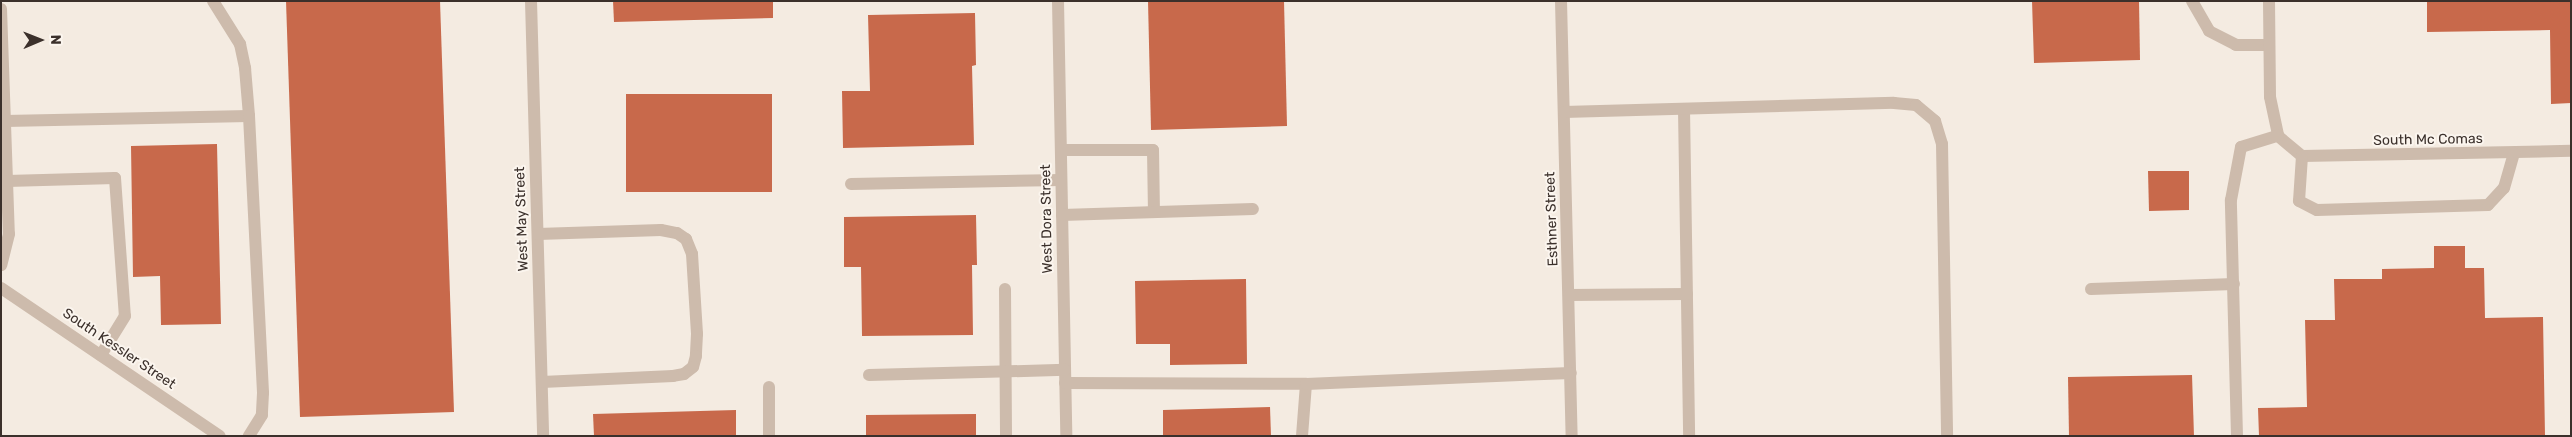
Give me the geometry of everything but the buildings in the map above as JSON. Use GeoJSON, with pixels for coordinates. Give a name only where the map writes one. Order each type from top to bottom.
{"type":"FeatureCollection","features":[{"type":"Feature","properties":{"kind":"street"},"geometry":{"type":"LineString","coordinates":[[213,1],[240,44],[245,68],[249,116],[263,392],[262,415],[249,436]]}},
{"type":"Feature","properties":{"kind":"street","name":"West May Street"},"geometry":{"type":"LineString","coordinates":[[531,1],[543,436]]}},
{"type":"Feature","properties":{"kind":"street","name":"West Dora Street"},"geometry":{"type":"LineString","coordinates":[[1058,1],[1066,436]]}},
{"type":"Feature","properties":{"kind":"street","name":"Esthner Street"},"geometry":{"type":"LineString","coordinates":[[1561,1],[1572,436]]}},
{"type":"Feature","properties":{"kind":"street"},"geometry":{"type":"LineString","coordinates":[[2192,1],[2209,30],[2229,42],[2236,46],[2269,45]]}},
{"type":"Feature","properties":{"kind":"street"},"geometry":{"type":"LineString","coordinates":[[2269,1],[2270,97],[2278,136],[2302,156],[2299,201],[2317,210],[2488,205],[2504,188],[2514,153]]}},
{"type":"Feature","properties":{"kind":"street"},"geometry":{"type":"LineString","coordinates":[[1,9],[9,234],[1,264]]}},
{"type":"Feature","properties":{"kind":"street"},"geometry":{"type":"LineString","coordinates":[[1564,112],[1894,103],[1916,105],[1935,121],[1942,144],[1947,436]]}},
{"type":"Feature","properties":{"kind":"street"},"geometry":{"type":"LineString","coordinates":[[1684,109],[1689,436]]}},
{"type":"Feature","properties":{"kind":"street"},"geometry":{"type":"LineString","coordinates":[[5,121],[249,116]]}},
{"type":"Feature","properties":{"kind":"street"},"geometry":{"type":"LineString","coordinates":[[2237,436],[2231,200],[2241,147],[2278,136]]}},
{"type":"Feature","properties":{"kind":"street"},"geometry":{"type":"LineString","coordinates":[[1060,150],[1153,150],[1154,212]]}},
{"type":"Feature","properties":{"kind":"street","name":"South Mc Comas"},"geometry":{"type":"LineString","coordinates":[[2302,156],[2571,152]]}},
{"type":"Feature","properties":{"kind":"street"},"geometry":{"type":"LineString","coordinates":[[7,181],[115,178],[125,316],[101,355]]}},
{"type":"Feature","properties":{"kind":"street"},"geometry":{"type":"LineString","coordinates":[[851,184],[1061,180]]}},
{"type":"Feature","properties":{"kind":"street"},"geometry":{"type":"LineString","coordinates":[[1062,215],[1253,209]]}},
{"type":"Feature","properties":{"kind":"street"},"geometry":{"type":"LineString","coordinates":[[538,234],[661,230],[677,232],[686,239],[692,254],[697,334],[696,356],[693,367],[684,374],[542,382]]}},
{"type":"Feature","properties":{"kind":"street"},"geometry":{"type":"LineString","coordinates":[[2091,289],[2234,284]]}},
{"type":"Feature","properties":{"kind":"street","name":"South Kessler Street"},"geometry":{"type":"LineString","coordinates":[[1,288],[220,436]]}},
{"type":"Feature","properties":{"kind":"street"},"geometry":{"type":"LineString","coordinates":[[1005,289],[1006,436]]}},
{"type":"Feature","properties":{"kind":"street"},"geometry":{"type":"LineString","coordinates":[[1569,295],[1687,294]]}},
{"type":"Feature","properties":{"kind":"street"},"geometry":{"type":"LineString","coordinates":[[870,375],[1005,371],[1065,376],[1306,384],[1571,373]]}},
{"type":"Feature","properties":{"kind":"street"},"geometry":{"type":"LineString","coordinates":[[1302,436],[1306,384]]}},
{"type":"Feature","properties":{"kind":"street"},"geometry":{"type":"LineString","coordinates":[[769,387],[769,436]]}}]}
